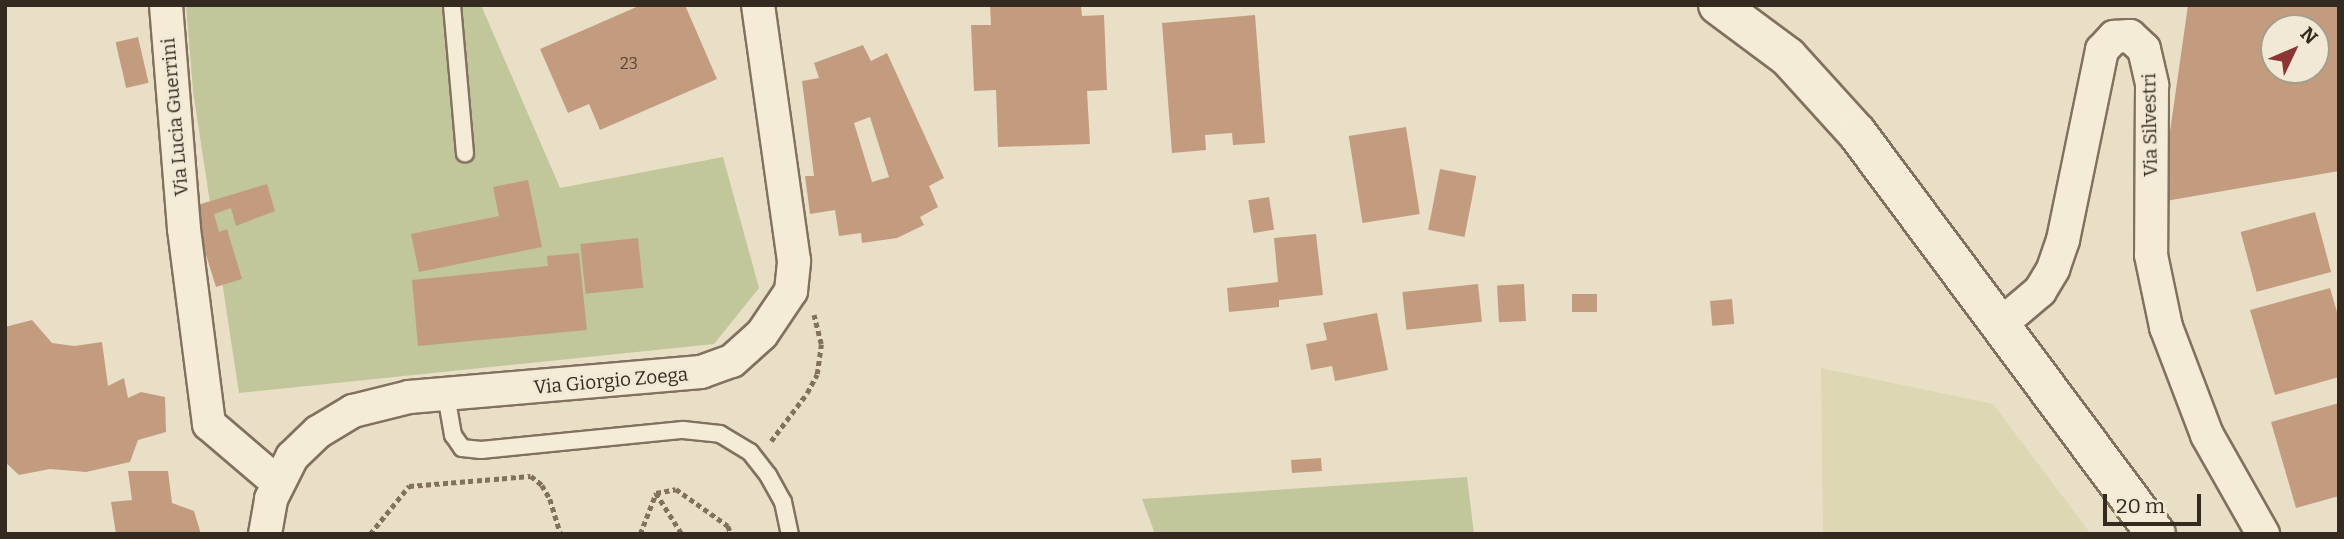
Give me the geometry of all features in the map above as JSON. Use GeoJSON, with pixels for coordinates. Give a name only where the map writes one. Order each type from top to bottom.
{"type":"FeatureCollection","features":[{"type":"Feature","properties":{"kind":"main road"},"geometry":{"type":"LineString","coordinates":[[1718,5],[1788,57],[1819,89],[2001,324],[2156,534]]}},
{"type":"Feature","properties":{"kind":"street","name":"Via Lucia Guerrini"},"geometry":{"type":"LineString","coordinates":[[166,5],[184,229],[209,424],[277,482]]}},
{"type":"Feature","properties":{"kind":"street","name":"Via Giorgio Zoega"},"geometry":{"type":"LineString","coordinates":[[265,534],[267,515],[277,482],[292,457],[305,443],[352,411],[409,397],[701,372],[732,361],[762,334],[790,291],[794,261],[758,5]]}},
{"type":"Feature","properties":{"kind":"street","name":"Via Silvestri"},"geometry":{"type":"LineString","coordinates":[[2001,324],[2039,290],[2053,269],[2063,240],[2102,50],[2114,37],[2130,36],[2144,49],[2152,85],[2151,255],[2166,327],[2207,435],[2263,534]]}},
{"type":"Feature","properties":{"kind":"lane"},"geometry":{"type":"LineString","coordinates":[[452,5],[466,153]]}},
{"type":"Feature","properties":{"kind":"lane"},"geometry":{"type":"LineString","coordinates":[[446,395],[453,435],[462,448],[481,450],[683,430],[720,434],[750,452],[768,475],[783,502],[790,534]]}},
{"type":"Feature","properties":{"kind":"path"},"geometry":{"type":"LineString","coordinates":[[770,442],[814,380],[820,362],[820,333]]}},
{"type":"Feature","properties":{"kind":"path"},"geometry":{"type":"LineString","coordinates":[[369,534],[409,486],[531,476],[542,485],[551,499],[561,534]]}},
{"type":"Feature","properties":{"kind":"path"},"geometry":{"type":"LineString","coordinates":[[656,493],[676,489],[728,526],[731,534]]}},
{"type":"Feature","properties":{"kind":"path"},"geometry":{"type":"LineString","coordinates":[[640,534],[656,493]]}},
{"type":"Feature","properties":{"kind":"path"},"geometry":{"type":"LineString","coordinates":[[656,493],[682,534]]}},
{"type":"Feature","properties":{"kind":"shaded area"},"geometry":{"type":"Polygon","coordinates":[[[1821,368],[1993,404],[2091,534],[1823,534],[1821,368]]]}},
{"type":"Feature","properties":{"kind":"green space"},"geometry":{"type":"Polygon","coordinates":[[[186,5],[481,5],[560,188],[723,157],[759,288],[714,344],[239,393],[193,91],[186,5]]]}},
{"type":"Feature","properties":{"kind":"green space"},"geometry":{"type":"Polygon","coordinates":[[[1467,477],[1474,534],[1155,534],[1142,499],[1467,477]]]}},
{"type":"Feature","properties":{"kind":"building"},"geometry":{"type":"Polygon","coordinates":[[[641,5],[685,5],[717,79],[600,130],[589,104],[568,113],[540,49],[641,5]]]}},
{"type":"Feature","properties":{"kind":"building"},"geometry":{"type":"Polygon","coordinates":[[[990,5],[1081,5],[1082,16],[1104,15],[1107,90],[1087,91],[1090,144],[998,147],[996,90],[974,91],[971,25],[991,25],[990,5]]]}},
{"type":"Feature","properties":{"kind":"building"},"geometry":{"type":"Polygon","coordinates":[[[2188,5],[2339,5],[2339,171],[2160,202],[2188,5]]]}},
{"type":"Feature","properties":{"kind":"building"},"geometry":{"type":"Polygon","coordinates":[[[1255,15],[1265,143],[1233,145],[1232,133],[1205,135],[1206,150],[1172,153],[1162,23],[1255,15]]]}},
{"type":"Feature","properties":{"kind":"building"},"geometry":{"type":"Polygon","coordinates":[[[138,37],[149,83],[126,88],[116,42],[138,37]]]}},
{"type":"Feature","properties":{"kind":"building"},"geometry":{"type":"Polygon","coordinates":[[[863,45],[871,61],[887,53],[944,178],[929,186],[938,207],[920,217],[924,225],[897,238],[862,243],[861,233],[839,236],[835,210],[810,214],[805,176],[814,176],[802,81],[819,78],[814,63],[863,45]],[[870,117],[854,123],[872,182],[889,177],[870,117]]]}},
{"type":"Feature","properties":{"kind":"building"},"geometry":{"type":"Polygon","coordinates":[[[1406,127],[1420,214],[1362,223],[1349,136],[1406,127]]]}},
{"type":"Feature","properties":{"kind":"building"},"geometry":{"type":"Polygon","coordinates":[[[1440,169],[1476,176],[1464,237],[1428,230],[1440,169]]]}},
{"type":"Feature","properties":{"kind":"building"},"geometry":{"type":"Polygon","coordinates":[[[528,180],[542,247],[419,272],[411,234],[499,216],[493,187],[528,180]]]}},
{"type":"Feature","properties":{"kind":"building"},"geometry":{"type":"Polygon","coordinates":[[[267,184],[275,211],[236,226],[231,208],[214,214],[219,232],[227,229],[242,279],[216,287],[191,207],[267,184]]]}},
{"type":"Feature","properties":{"kind":"building"},"geometry":{"type":"Polygon","coordinates":[[[1269,197],[1274,230],[1253,233],[1248,200],[1269,197]]]}},
{"type":"Feature","properties":{"kind":"building"},"geometry":{"type":"Polygon","coordinates":[[[2315,212],[2331,272],[2257,292],[2241,232],[2315,212]]]}},
{"type":"Feature","properties":{"kind":"building"},"geometry":{"type":"Polygon","coordinates":[[[1316,234],[1323,295],[1279,300],[1279,307],[1229,312],[1227,288],[1278,282],[1274,238],[1316,234]]]}},
{"type":"Feature","properties":{"kind":"building"},"geometry":{"type":"Polygon","coordinates":[[[638,238],[643,288],[586,294],[580,244],[638,238]]]}},
{"type":"Feature","properties":{"kind":"building"},"geometry":{"type":"Polygon","coordinates":[[[579,253],[587,330],[418,346],[412,280],[548,266],[547,256],[579,253]]]}},
{"type":"Feature","properties":{"kind":"building"},"geometry":{"type":"Polygon","coordinates":[[[1478,284],[1482,322],[1406,330],[1402,292],[1478,284]]]}},
{"type":"Feature","properties":{"kind":"building"},"geometry":{"type":"Polygon","coordinates":[[[1524,284],[1526,321],[1499,322],[1497,285],[1524,284]]]}},
{"type":"Feature","properties":{"kind":"building"},"geometry":{"type":"Polygon","coordinates":[[[2330,288],[2339,319],[2339,377],[2275,395],[2250,310],[2330,288]]]}},
{"type":"Feature","properties":{"kind":"building"},"geometry":{"type":"Polygon","coordinates":[[[1572,294],[1597,294],[1597,312],[1572,312],[1572,294]]]}},
{"type":"Feature","properties":{"kind":"building"},"geometry":{"type":"Polygon","coordinates":[[[1732,299],[1734,324],[1712,326],[1710,301],[1732,299]]]}},
{"type":"Feature","properties":{"kind":"building"},"geometry":{"type":"Polygon","coordinates":[[[1377,313],[1388,370],[1335,381],[1332,366],[1311,370],[1306,344],[1327,340],[1323,323],[1377,313]]]}},
{"type":"Feature","properties":{"kind":"building"},"geometry":{"type":"Polygon","coordinates":[[[32,320],[52,343],[74,346],[102,342],[108,386],[124,378],[128,398],[141,392],[165,397],[166,432],[138,440],[130,462],[86,472],[50,469],[19,475],[5,462],[5,327],[32,320]]]}},
{"type":"Feature","properties":{"kind":"building"},"geometry":{"type":"Polygon","coordinates":[[[2339,403],[2339,496],[2296,508],[2271,422],[2339,403]]]}},
{"type":"Feature","properties":{"kind":"building"},"geometry":{"type":"Polygon","coordinates":[[[1321,458],[1322,471],[1292,473],[1291,460],[1321,458]]]}},
{"type":"Feature","properties":{"kind":"building"},"geometry":{"type":"Polygon","coordinates":[[[128,471],[168,471],[172,503],[194,511],[201,534],[116,534],[111,502],[132,500],[128,471]]]}}]}
